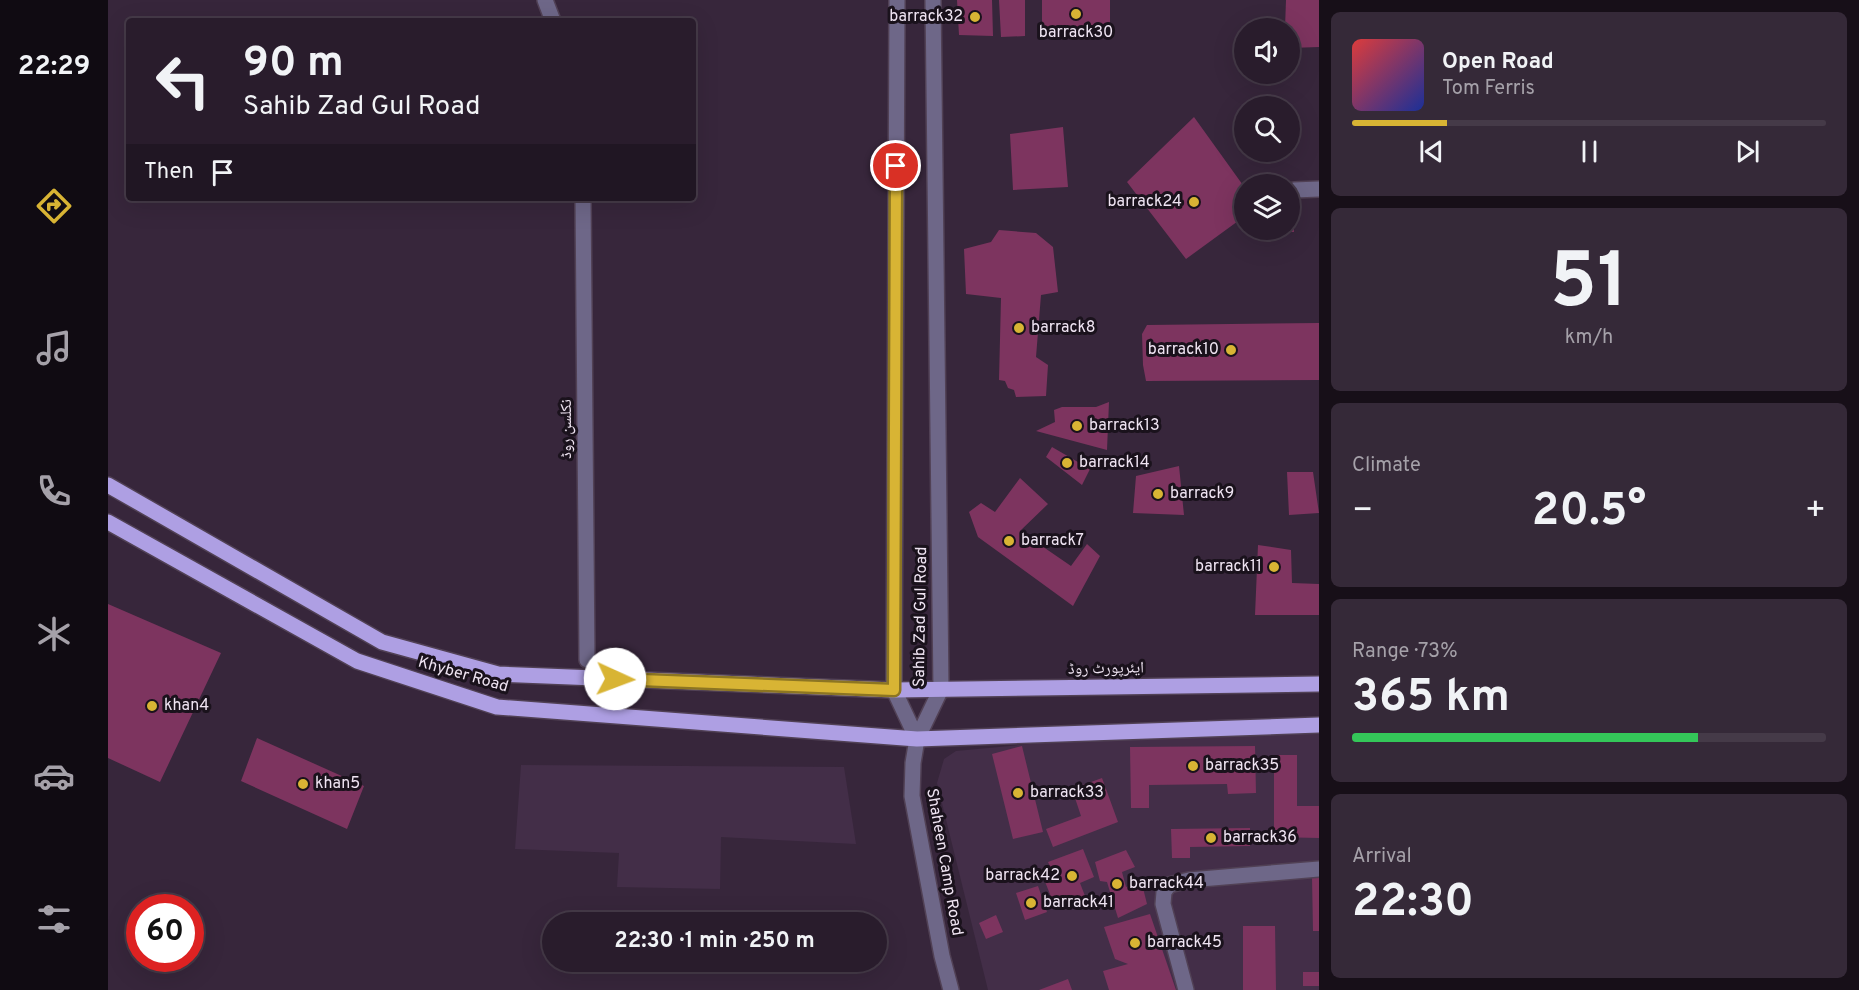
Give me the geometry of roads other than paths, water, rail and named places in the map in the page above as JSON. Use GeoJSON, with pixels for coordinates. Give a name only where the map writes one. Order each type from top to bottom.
{"type":"FeatureCollection","features":[{"type":"Feature","properties":{"kind":"main road","name":"Khyber Road"},"geometry":{"type":"LineString","coordinates":[[108,485],[382,642],[498,674],[894,690]]}},
{"type":"Feature","properties":{"kind":"main road","name":"Khyber Road"},"geometry":{"type":"LineString","coordinates":[[108,522],[357,661],[497,707],[917,739],[1319,725]]}},
{"type":"Feature","properties":{"kind":"main road","name":"ایئرپورٹ روڈ"},"geometry":{"type":"LineString","coordinates":[[894,690],[1319,684]]}},
{"type":"Feature","properties":{"kind":"street"},"geometry":{"type":"LineString","coordinates":[[545,0],[552,18]]}},
{"type":"Feature","properties":{"kind":"street","name":"Sahib Zad Gul Road"},"geometry":{"type":"LineString","coordinates":[[897,0],[894,690],[917,739]]}},
{"type":"Feature","properties":{"kind":"street","name":"Sahib Zad Gul Road"},"geometry":{"type":"LineString","coordinates":[[917,739],[941,689],[933,0]]}},
{"type":"Feature","properties":{"kind":"street"},"geometry":{"type":"LineString","coordinates":[[1300,190],[1319,189]]}},
{"type":"Feature","properties":{"kind":"street","name":"نکلسن روڈ"},"geometry":{"type":"LineString","coordinates":[[583,201],[587,660]]}},
{"type":"Feature","properties":{"kind":"street","name":"Shaheen Camp Road"},"geometry":{"type":"LineString","coordinates":[[917,739],[912,796],[942,956],[951,990]]}},
{"type":"Feature","properties":{"kind":"street"},"geometry":{"type":"LineString","coordinates":[[1186,990],[1163,904],[1164,892],[1169,885],[1189,880],[1319,869]]}},
{"type":"Feature","properties":{"kind":"place","name":"barrack30"},"geometry":{"type":"Point","coordinates":[1076,14]}},
{"type":"Feature","properties":{"kind":"place","name":"barrack32"},"geometry":{"type":"Point","coordinates":[975,17]}},
{"type":"Feature","properties":{"kind":"place","name":"barrack24"},"geometry":{"type":"Point","coordinates":[1194,202]}},
{"type":"Feature","properties":{"kind":"place","name":"barrack8"},"geometry":{"type":"Point","coordinates":[1019,328]}},
{"type":"Feature","properties":{"kind":"place","name":"barrack10"},"geometry":{"type":"Point","coordinates":[1231,350]}},
{"type":"Feature","properties":{"kind":"place","name":"barrack13"},"geometry":{"type":"Point","coordinates":[1077,426]}},
{"type":"Feature","properties":{"kind":"place","name":"barrack14"},"geometry":{"type":"Point","coordinates":[1067,463]}},
{"type":"Feature","properties":{"kind":"place","name":"barrack9"},"geometry":{"type":"Point","coordinates":[1158,494]}},
{"type":"Feature","properties":{"kind":"place","name":"barrack7"},"geometry":{"type":"Point","coordinates":[1009,541]}},
{"type":"Feature","properties":{"kind":"place","name":"barrack11"},"geometry":{"type":"Point","coordinates":[1274,567]}},
{"type":"Feature","properties":{"kind":"place","name":"khan4"},"geometry":{"type":"Point","coordinates":[152,706]}},
{"type":"Feature","properties":{"kind":"place","name":"barrack35"},"geometry":{"type":"Point","coordinates":[1193,766]}},
{"type":"Feature","properties":{"kind":"place","name":"khan5"},"geometry":{"type":"Point","coordinates":[303,784]}},
{"type":"Feature","properties":{"kind":"place","name":"barrack33"},"geometry":{"type":"Point","coordinates":[1018,793]}},
{"type":"Feature","properties":{"kind":"place","name":"barrack36"},"geometry":{"type":"Point","coordinates":[1211,838]}},
{"type":"Feature","properties":{"kind":"place","name":"barrack42"},"geometry":{"type":"Point","coordinates":[1072,876]}},
{"type":"Feature","properties":{"kind":"place","name":"barrack44"},"geometry":{"type":"Point","coordinates":[1117,884]}},
{"type":"Feature","properties":{"kind":"place","name":"barrack41"},"geometry":{"type":"Point","coordinates":[1031,903]}},
{"type":"Feature","properties":{"kind":"place","name":"barrack45"},"geometry":{"type":"Point","coordinates":[1135,943]}}]}
